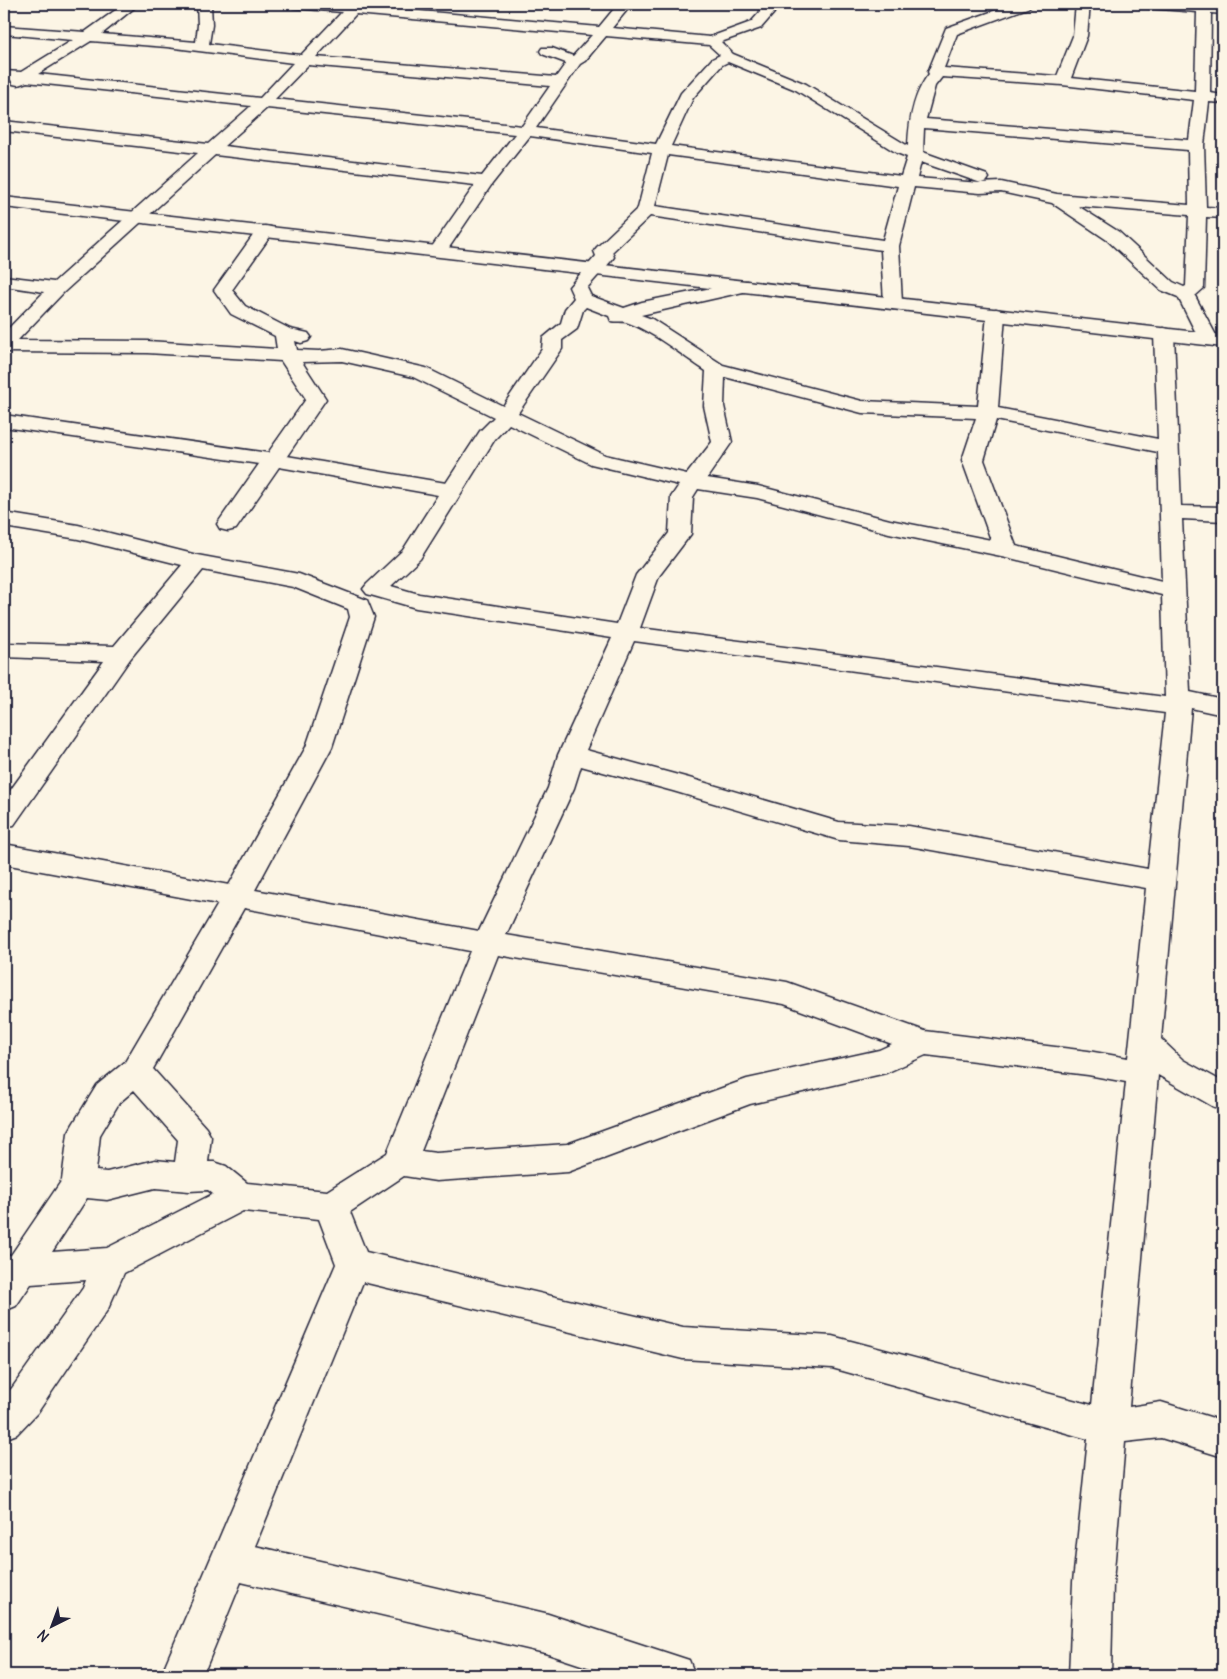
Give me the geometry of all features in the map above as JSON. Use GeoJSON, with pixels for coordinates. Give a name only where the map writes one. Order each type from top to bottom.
{"type":"FeatureCollection","features":[{"type":"Feature","properties":{"kind":"street"},"geometry":{"type":"LineString","coordinates":[[4,90],[84,37],[110,24],[132,4]]}},
{"type":"Feature","properties":{"kind":"street"},"geometry":{"type":"LineString","coordinates":[[202,47],[205,25],[204,4]]}},
{"type":"Feature","properties":{"kind":"street"},"geometry":{"type":"LineString","coordinates":[[294,4],[356,6],[711,42],[756,25],[767,13],[766,4]]}},
{"type":"Feature","properties":{"kind":"street"},"geometry":{"type":"LineString","coordinates":[[438,251],[486,181],[526,131],[575,61],[580,58],[625,4]]}},
{"type":"Feature","properties":{"kind":"street"},"geometry":{"type":"LineString","coordinates":[[893,303],[890,246],[915,155],[917,123],[928,85],[937,74],[935,72],[951,31],[1025,4]]}},
{"type":"Feature","properties":{"kind":"street"},"geometry":{"type":"LineString","coordinates":[[1062,81],[1080,36],[1083,4]]}},
{"type":"Feature","properties":{"kind":"street"},"geometry":{"type":"LineString","coordinates":[[1148,4],[1204,6],[1223,10]]}},
{"type":"Feature","properties":{"kind":"street"},"geometry":{"type":"LineString","coordinates":[[4,345],[58,288],[263,103],[356,6]]}},
{"type":"Feature","properties":{"kind":"street"},"geometry":{"type":"LineString","coordinates":[[1185,294],[1195,288],[1198,211],[1196,144],[1202,97],[1204,6]]}},
{"type":"Feature","properties":{"kind":"street"},"geometry":{"type":"LineString","coordinates":[[110,24],[165,38],[167,44]]}},
{"type":"Feature","properties":{"kind":"street"},"geometry":{"type":"LineString","coordinates":[[4,30],[202,47],[305,60],[561,82]]}},
{"type":"Feature","properties":{"kind":"street"},"geometry":{"type":"LineString","coordinates":[[711,42],[724,51],[728,57],[801,87],[903,150],[988,180],[1001,187]]}},
{"type":"Feature","properties":{"kind":"street"},"geometry":{"type":"LineString","coordinates":[[547,51],[562,58],[575,61]]}},
{"type":"Feature","properties":{"kind":"street"},"geometry":{"type":"LineString","coordinates":[[728,57],[718,62],[686,96],[660,150],[646,210],[603,251],[606,257],[578,287],[583,299],[645,323],[716,368],[862,407],[988,412],[1169,448]]}},
{"type":"Feature","properties":{"kind":"street"},"geometry":{"type":"LineString","coordinates":[[935,72],[1062,81],[1223,99]]}},
{"type":"Feature","properties":{"kind":"street"},"geometry":{"type":"LineString","coordinates":[[4,75],[526,131],[908,182],[980,188],[1001,187],[1057,199],[1223,213]]}},
{"type":"Feature","properties":{"kind":"street"},"geometry":{"type":"LineString","coordinates":[[917,123],[1171,145],[1196,144]]}},
{"type":"Feature","properties":{"kind":"street"},"geometry":{"type":"LineString","coordinates":[[4,126],[213,148],[486,181]]}},
{"type":"Feature","properties":{"kind":"street"},"geometry":{"type":"LineString","coordinates":[[1057,199],[1113,236],[1167,286],[1185,294],[1216,340]]}},
{"type":"Feature","properties":{"kind":"street"},"geometry":{"type":"LineString","coordinates":[[4,202],[1216,340]]}},
{"type":"Feature","properties":{"kind":"street"},"geometry":{"type":"LineString","coordinates":[[646,210],[890,246]]}},
{"type":"Feature","properties":{"kind":"street"},"geometry":{"type":"LineString","coordinates":[[264,231],[223,290],[238,310],[284,334],[327,342],[342,355]]}},
{"type":"Feature","properties":{"kind":"street"},"geometry":{"type":"LineString","coordinates":[[4,281],[58,288]]}},
{"type":"Feature","properties":{"kind":"street"},"geometry":{"type":"LineString","coordinates":[[746,286],[642,308],[625,315],[584,324],[553,338],[552,349],[506,416],[487,436],[412,554],[375,590],[416,601],[626,633],[1223,707]]}},
{"type":"Feature","properties":{"kind":"street"},"geometry":{"type":"LineString","coordinates":[[583,299],[574,310],[584,324]]}},
{"type":"Feature","properties":{"kind":"street"},"geometry":{"type":"LineString","coordinates":[[996,315],[988,412],[974,460],[1006,550]]}},
{"type":"Feature","properties":{"kind":"street"},"geometry":{"type":"LineString","coordinates":[[228,524],[316,399],[288,356],[284,334]]}},
{"type":"Feature","properties":{"kind":"street"},"geometry":{"type":"LineString","coordinates":[[1090,1675],[1093,1582],[1178,702],[1164,334]]}},
{"type":"Feature","properties":{"kind":"street"},"geometry":{"type":"LineString","coordinates":[[4,345],[147,347],[319,357],[342,355],[419,372],[598,460],[692,482],[758,492],[889,526],[1006,550],[1174,591]]}},
{"type":"Feature","properties":{"kind":"street"},"geometry":{"type":"LineString","coordinates":[[78,1184],[107,1186],[155,1174],[188,1177],[214,1176],[240,1196],[331,1206],[400,1162],[488,943],[562,788],[571,755],[626,633],[648,575],[680,534],[682,497],[722,442],[714,406],[716,368]]}},
{"type":"Feature","properties":{"kind":"street"},"geometry":{"type":"LineString","coordinates":[[4,421],[274,460],[452,491]]}},
{"type":"Feature","properties":{"kind":"street"},"geometry":{"type":"LineString","coordinates":[[1171,512],[1223,514]]}},
{"type":"Feature","properties":{"kind":"street"},"geometry":{"type":"LineString","coordinates":[[4,520],[78,532],[197,562],[299,581],[359,605],[362,617],[319,747],[236,898],[136,1071],[108,1094],[84,1133],[78,1184],[10,1278]]}},
{"type":"Feature","properties":{"kind":"street"},"geometry":{"type":"LineString","coordinates":[[4,818],[121,654],[197,562]]}},
{"type":"Feature","properties":{"kind":"street"},"geometry":{"type":"LineString","coordinates":[[4,650],[121,654]]}},
{"type":"Feature","properties":{"kind":"street"},"geometry":{"type":"LineString","coordinates":[[571,755],[680,784],[839,831],[909,836],[1162,881]]}},
{"type":"Feature","properties":{"kind":"street"},"geometry":{"type":"LineString","coordinates":[[4,854],[488,943],[787,993],[923,1043],[1088,1063],[1144,1059],[1172,1069],[1223,1097]]}},
{"type":"Feature","properties":{"kind":"street"},"geometry":{"type":"LineString","coordinates":[[400,1162],[436,1167],[568,1158],[746,1092],[886,1062],[923,1043]]}},
{"type":"Feature","properties":{"kind":"street"},"geometry":{"type":"LineString","coordinates":[[136,1071],[195,1137],[188,1177]]}},
{"type":"Feature","properties":{"kind":"street"},"geometry":{"type":"LineString","coordinates":[[10,1278],[112,1263],[240,1196]]}},
{"type":"Feature","properties":{"kind":"street"},"geometry":{"type":"LineString","coordinates":[[182,1675],[353,1264],[331,1206]]}},
{"type":"Feature","properties":{"kind":"street"},"geometry":{"type":"LineString","coordinates":[[4,1422],[25,1400],[96,1298],[112,1263]]}},
{"type":"Feature","properties":{"kind":"street"},"geometry":{"type":"LineString","coordinates":[[353,1264],[683,1343],[832,1352],[1108,1427],[1161,1420],[1223,1439]]}},
{"type":"Feature","properties":{"kind":"street"},"geometry":{"type":"LineString","coordinates":[[230,1560],[545,1633],[674,1675]]}}]}
